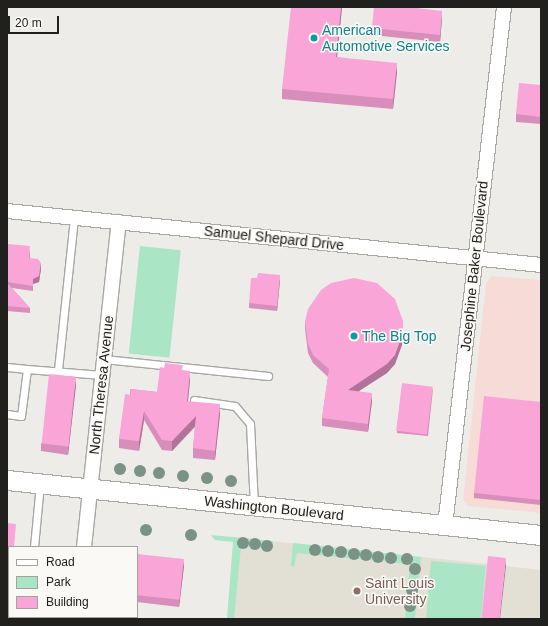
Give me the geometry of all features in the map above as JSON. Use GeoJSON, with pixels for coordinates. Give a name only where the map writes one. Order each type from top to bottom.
{"type":"FeatureCollection","features":[{"type":"Feature","properties":{"kind":"main road","name":"Washington Boulevard"},"geometry":{"type":"LineString","coordinates":[[7,480],[90,490],[541,535]]}},
{"type":"Feature","properties":{"kind":"street","name":"Josephine Baker Boulevard"},"geometry":{"type":"LineString","coordinates":[[445,526],[474,258],[504,7]]}},
{"type":"Feature","properties":{"kind":"street","name":"Samuel Shepard Drive"},"geometry":{"type":"LineString","coordinates":[[7,211],[541,265]]}},
{"type":"Feature","properties":{"kind":"street","name":"North Theresa Avenue"},"geometry":{"type":"LineString","coordinates":[[84,546],[119,222]]}},
{"type":"Feature","properties":{"kind":"lane"},"geometry":{"type":"LineString","coordinates":[[58,370],[74,218]]}},
{"type":"Feature","properties":{"kind":"lane"},"geometry":{"type":"LineString","coordinates":[[104,358],[268,376]]}},
{"type":"Feature","properties":{"kind":"lane"},"geometry":{"type":"LineString","coordinates":[[7,367],[58,370],[102,375]]}},
{"type":"Feature","properties":{"kind":"lane"},"geometry":{"type":"LineString","coordinates":[[7,414],[21,416],[27,369]]}},
{"type":"Feature","properties":{"kind":"lane"},"geometry":{"type":"LineString","coordinates":[[194,400],[235,406],[250,424],[254,506]]}},
{"type":"Feature","properties":{"kind":"lane"},"geometry":{"type":"LineString","coordinates":[[34,546],[40,484]]}},
{"type":"Feature","properties":{"kind":"shaded area"},"geometry":{"type":"Polygon","coordinates":[[[491,276],[541,280],[541,513],[468,506],[463,500],[486,284],[491,276]]]}},
{"type":"Feature","properties":{"kind":"shaded area","name":"Saint Louis University"},"geometry":{"type":"Polygon","coordinates":[[[234,537],[488,564],[481,619],[227,619],[234,537]]]}},
{"type":"Feature","properties":{"kind":"shaded area"},"geometry":{"type":"Polygon","coordinates":[[[506,566],[541,570],[541,619],[500,619],[506,566]]]}},
{"type":"Feature","properties":{"kind":"green space"},"geometry":{"type":"Polygon","coordinates":[[[140,246],[181,250],[169,358],[129,353],[140,246]]]}},
{"type":"Feature","properties":{"kind":"green space"},"geometry":{"type":"Polygon","coordinates":[[[211,535],[273,541],[272,549],[241,546],[234,619],[227,619],[233,542],[215,540],[211,535]]]}},
{"type":"Feature","properties":{"kind":"green space"},"geometry":{"type":"Polygon","coordinates":[[[293,543],[421,557],[415,619],[405,619],[410,564],[297,553],[294,567],[291,566],[293,543]]]}},
{"type":"Feature","properties":{"kind":"green space"},"geometry":{"type":"Polygon","coordinates":[[[431,561],[486,566],[481,619],[426,619],[431,561]]]}},
{"type":"Feature","properties":{"kind":"building","name":"American Automotive Services"},"geometry":{"type":"Polygon","coordinates":[[[291,7],[341,7],[336,57],[397,63],[393,99],[282,89],[291,7]]]}},
{"type":"Feature","properties":{"kind":"building","name":"American Automotive Services"},"geometry":{"type":"Polygon","coordinates":[[[374,7],[407,7],[442,11],[440,35],[372,28],[374,7]]]}},
{"type":"Feature","properties":{"kind":"building"},"geometry":{"type":"Polygon","coordinates":[[[519,83],[541,85],[541,117],[516,114],[519,83]]]}},
{"type":"Feature","properties":{"kind":"building"},"geometry":{"type":"Polygon","coordinates":[[[8,244],[30,246],[29,258],[38,259],[41,263],[39,276],[33,279],[33,286],[7,282],[8,244]]]}},
{"type":"Feature","properties":{"kind":"building"},"geometry":{"type":"Polygon","coordinates":[[[258,273],[280,275],[277,306],[249,303],[251,278],[257,278],[258,273]]]}},
{"type":"Feature","properties":{"kind":"building","name":"The Big Top"},"geometry":{"type":"Polygon","coordinates":[[[354,278],[377,283],[395,299],[403,321],[403,333],[395,355],[387,364],[348,390],[372,393],[368,424],[322,418],[329,369],[313,355],[308,344],[305,321],[308,309],[321,290],[331,283],[354,278]]]}},
{"type":"Feature","properties":{"kind":"building"},"geometry":{"type":"Polygon","coordinates":[[[8,284],[30,308],[7,306],[8,284]]]}},
{"type":"Feature","properties":{"kind":"building"},"geometry":{"type":"Polygon","coordinates":[[[165,363],[183,365],[182,370],[190,371],[187,401],[220,404],[215,451],[193,448],[196,416],[172,441],[162,440],[144,411],[139,441],[119,439],[125,394],[131,395],[130,389],[157,392],[160,367],[164,368],[165,363]]]}},
{"type":"Feature","properties":{"kind":"building"},"geometry":{"type":"Polygon","coordinates":[[[49,374],[76,377],[69,446],[42,444],[49,374]]]}},
{"type":"Feature","properties":{"kind":"building"},"geometry":{"type":"Polygon","coordinates":[[[402,383],[433,387],[427,434],[396,431],[402,383]]]}},
{"type":"Feature","properties":{"kind":"building"},"geometry":{"type":"Polygon","coordinates":[[[484,396],[541,402],[541,500],[474,493],[484,396]]]}},
{"type":"Feature","properties":{"kind":"building"},"geometry":{"type":"Polygon","coordinates":[[[7,523],[16,524],[14,546],[8,546],[7,570],[7,523]]]}},
{"type":"Feature","properties":{"kind":"building"},"geometry":{"type":"Polygon","coordinates":[[[138,554],[184,559],[179,600],[138,595],[138,554]]]}},
{"type":"Feature","properties":{"kind":"building"},"geometry":{"type":"Polygon","coordinates":[[[488,556],[506,558],[499,619],[481,619],[488,556]]]}},
{"type":"Feature","properties":{"kind":"place","name":"American Automotive Services"},"geometry":{"type":"Point","coordinates":[314,38]}},
{"type":"Feature","properties":{"kind":"place","name":"The Big Top"},"geometry":{"type":"Point","coordinates":[354,336]}},
{"type":"Feature","properties":{"kind":"place","name":"Saint Louis University"},"geometry":{"type":"Point","coordinates":[357,591]}}]}
